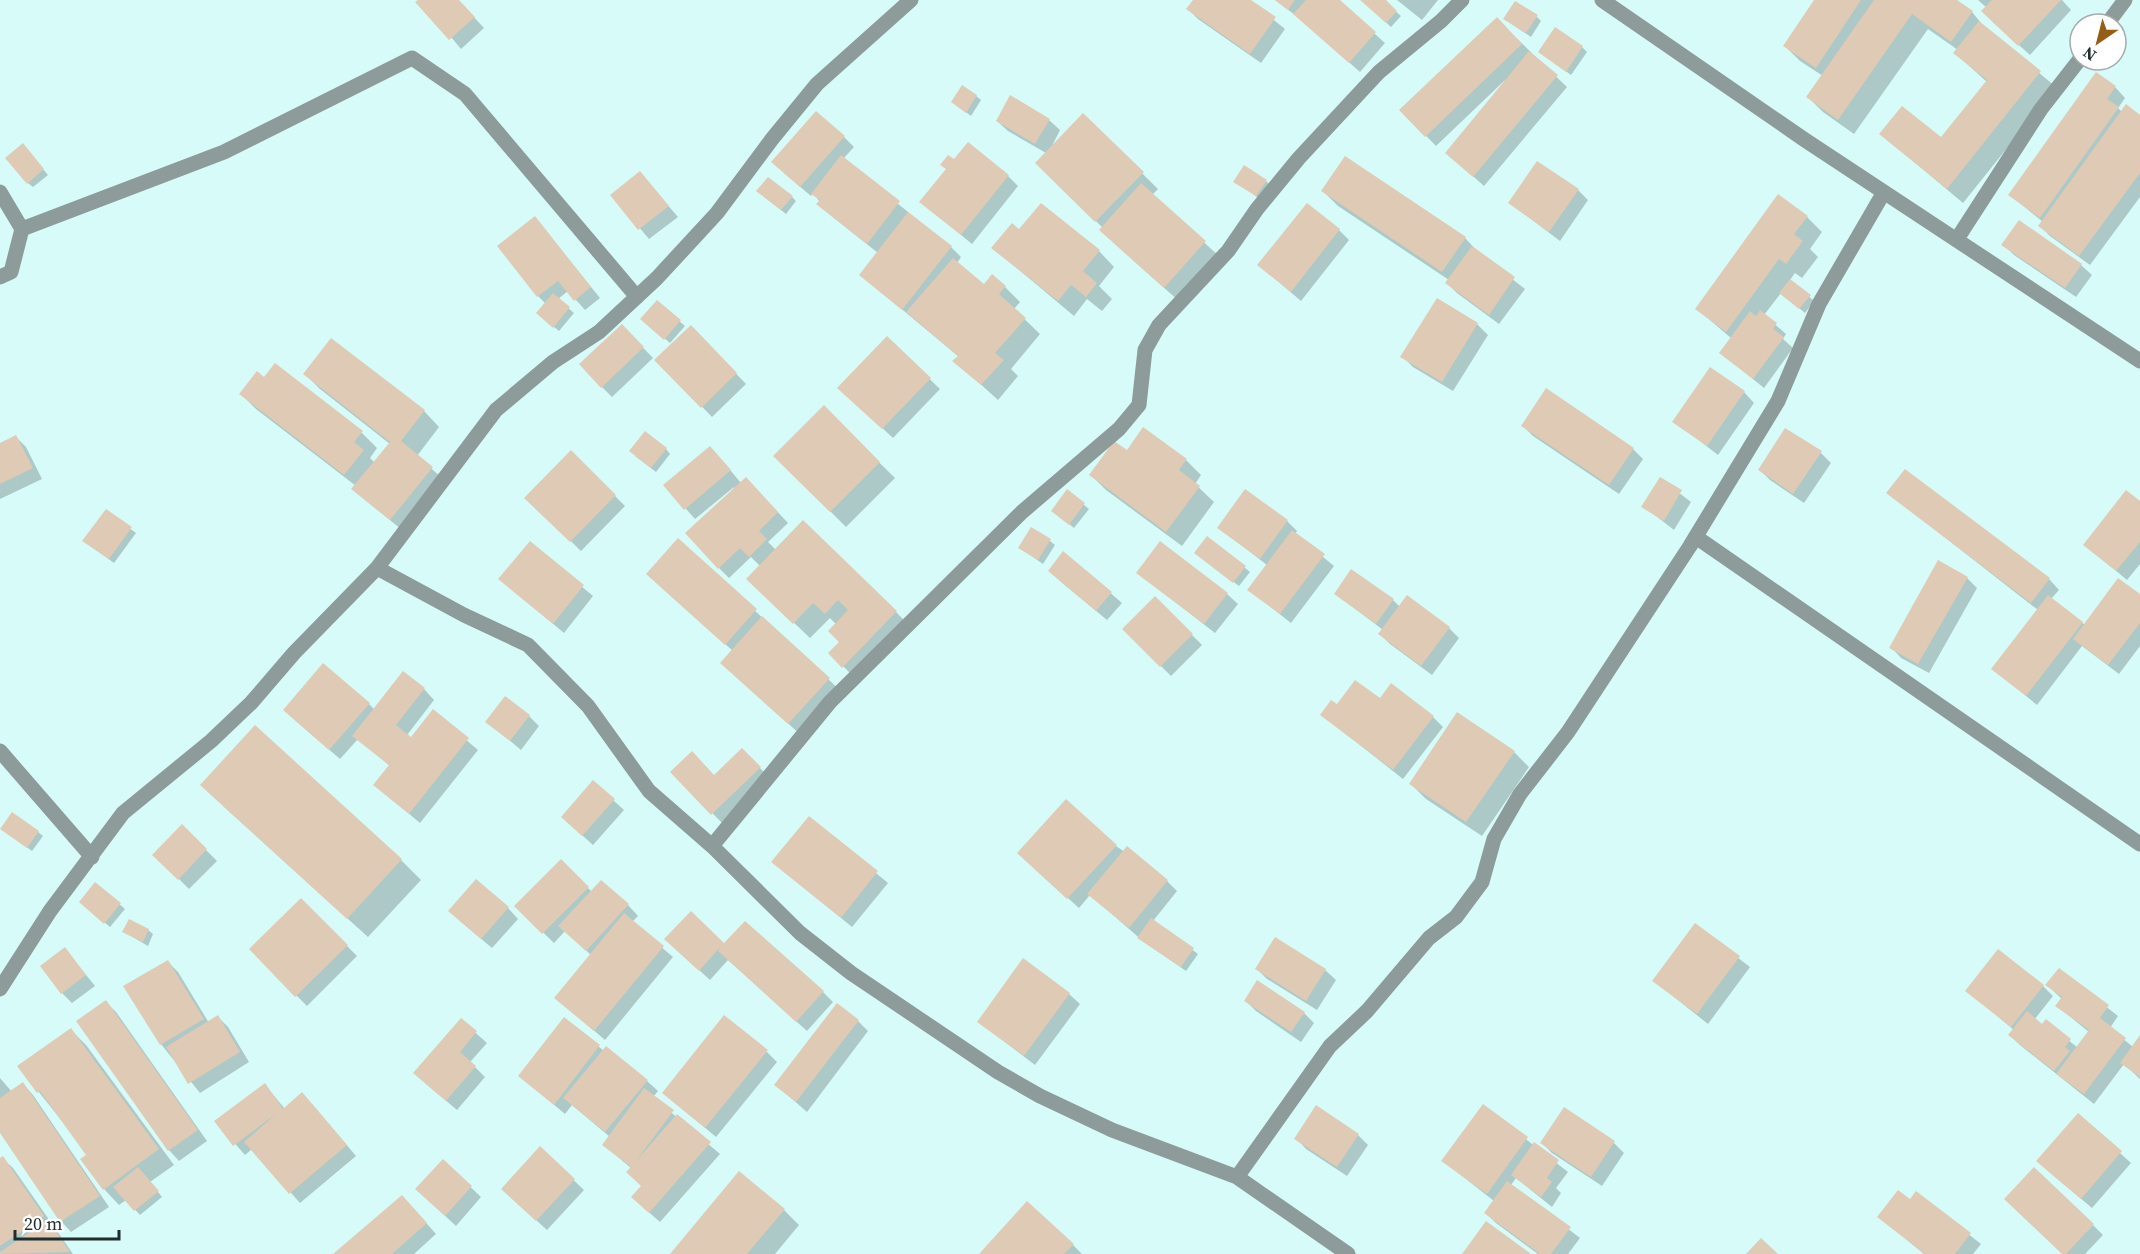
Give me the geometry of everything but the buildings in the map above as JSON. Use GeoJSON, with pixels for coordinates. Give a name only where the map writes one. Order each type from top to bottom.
{"type":"FeatureCollection","features":[{"type":"Feature","properties":{"kind":"street"},"geometry":{"type":"LineString","coordinates":[[0,989],[50,912],[123,813],[211,741],[251,703],[294,653],[377,568],[496,410],[553,362],[599,332],[637,297],[717,213],[772,138],[817,84],[911,0]]}},
{"type":"Feature","properties":{"kind":"street"},"geometry":{"type":"LineString","coordinates":[[712,846],[830,702],[948,582],[1022,512],[1126,421],[1139,405],[1145,350],[1159,325],[1228,251],[1257,208],[1299,158],[1379,72],[1441,21],[1462,0]]}},
{"type":"Feature","properties":{"kind":"street"},"geometry":{"type":"LineString","coordinates":[[1602,0],[1884,192],[2140,361]]}},
{"type":"Feature","properties":{"kind":"street"},"geometry":{"type":"LineString","coordinates":[[2116,12],[2126,0]]}},
{"type":"Feature","properties":{"kind":"street"},"geometry":{"type":"LineString","coordinates":[[22,229],[224,152],[412,58],[465,94],[637,297]]}},
{"type":"Feature","properties":{"kind":"street"},"geometry":{"type":"LineString","coordinates":[[1956,239],[2041,109],[2070,72]]}},
{"type":"Feature","properties":{"kind":"street"},"geometry":{"type":"LineString","coordinates":[[0,192],[22,229],[11,272],[0,277]]}},
{"type":"Feature","properties":{"kind":"street"},"geometry":{"type":"LineString","coordinates":[[1238,1177],[1330,1046],[1367,1011],[1429,938],[1456,917],[1482,882],[1494,839],[1520,794],[1568,732],[1696,537],[1778,400],[1819,304],[1884,192]]}},
{"type":"Feature","properties":{"kind":"street"},"geometry":{"type":"LineString","coordinates":[[1696,537],[2140,844]]}},
{"type":"Feature","properties":{"kind":"street"},"geometry":{"type":"LineString","coordinates":[[377,568],[453,610],[528,645],[588,706],[649,791],[712,846],[800,933],[851,973],[998,1072],[1040,1096],[1112,1130],[1238,1177],[1348,1254]]}},
{"type":"Feature","properties":{"kind":"street"},"geometry":{"type":"LineString","coordinates":[[0,751],[92,856]]}}]}
